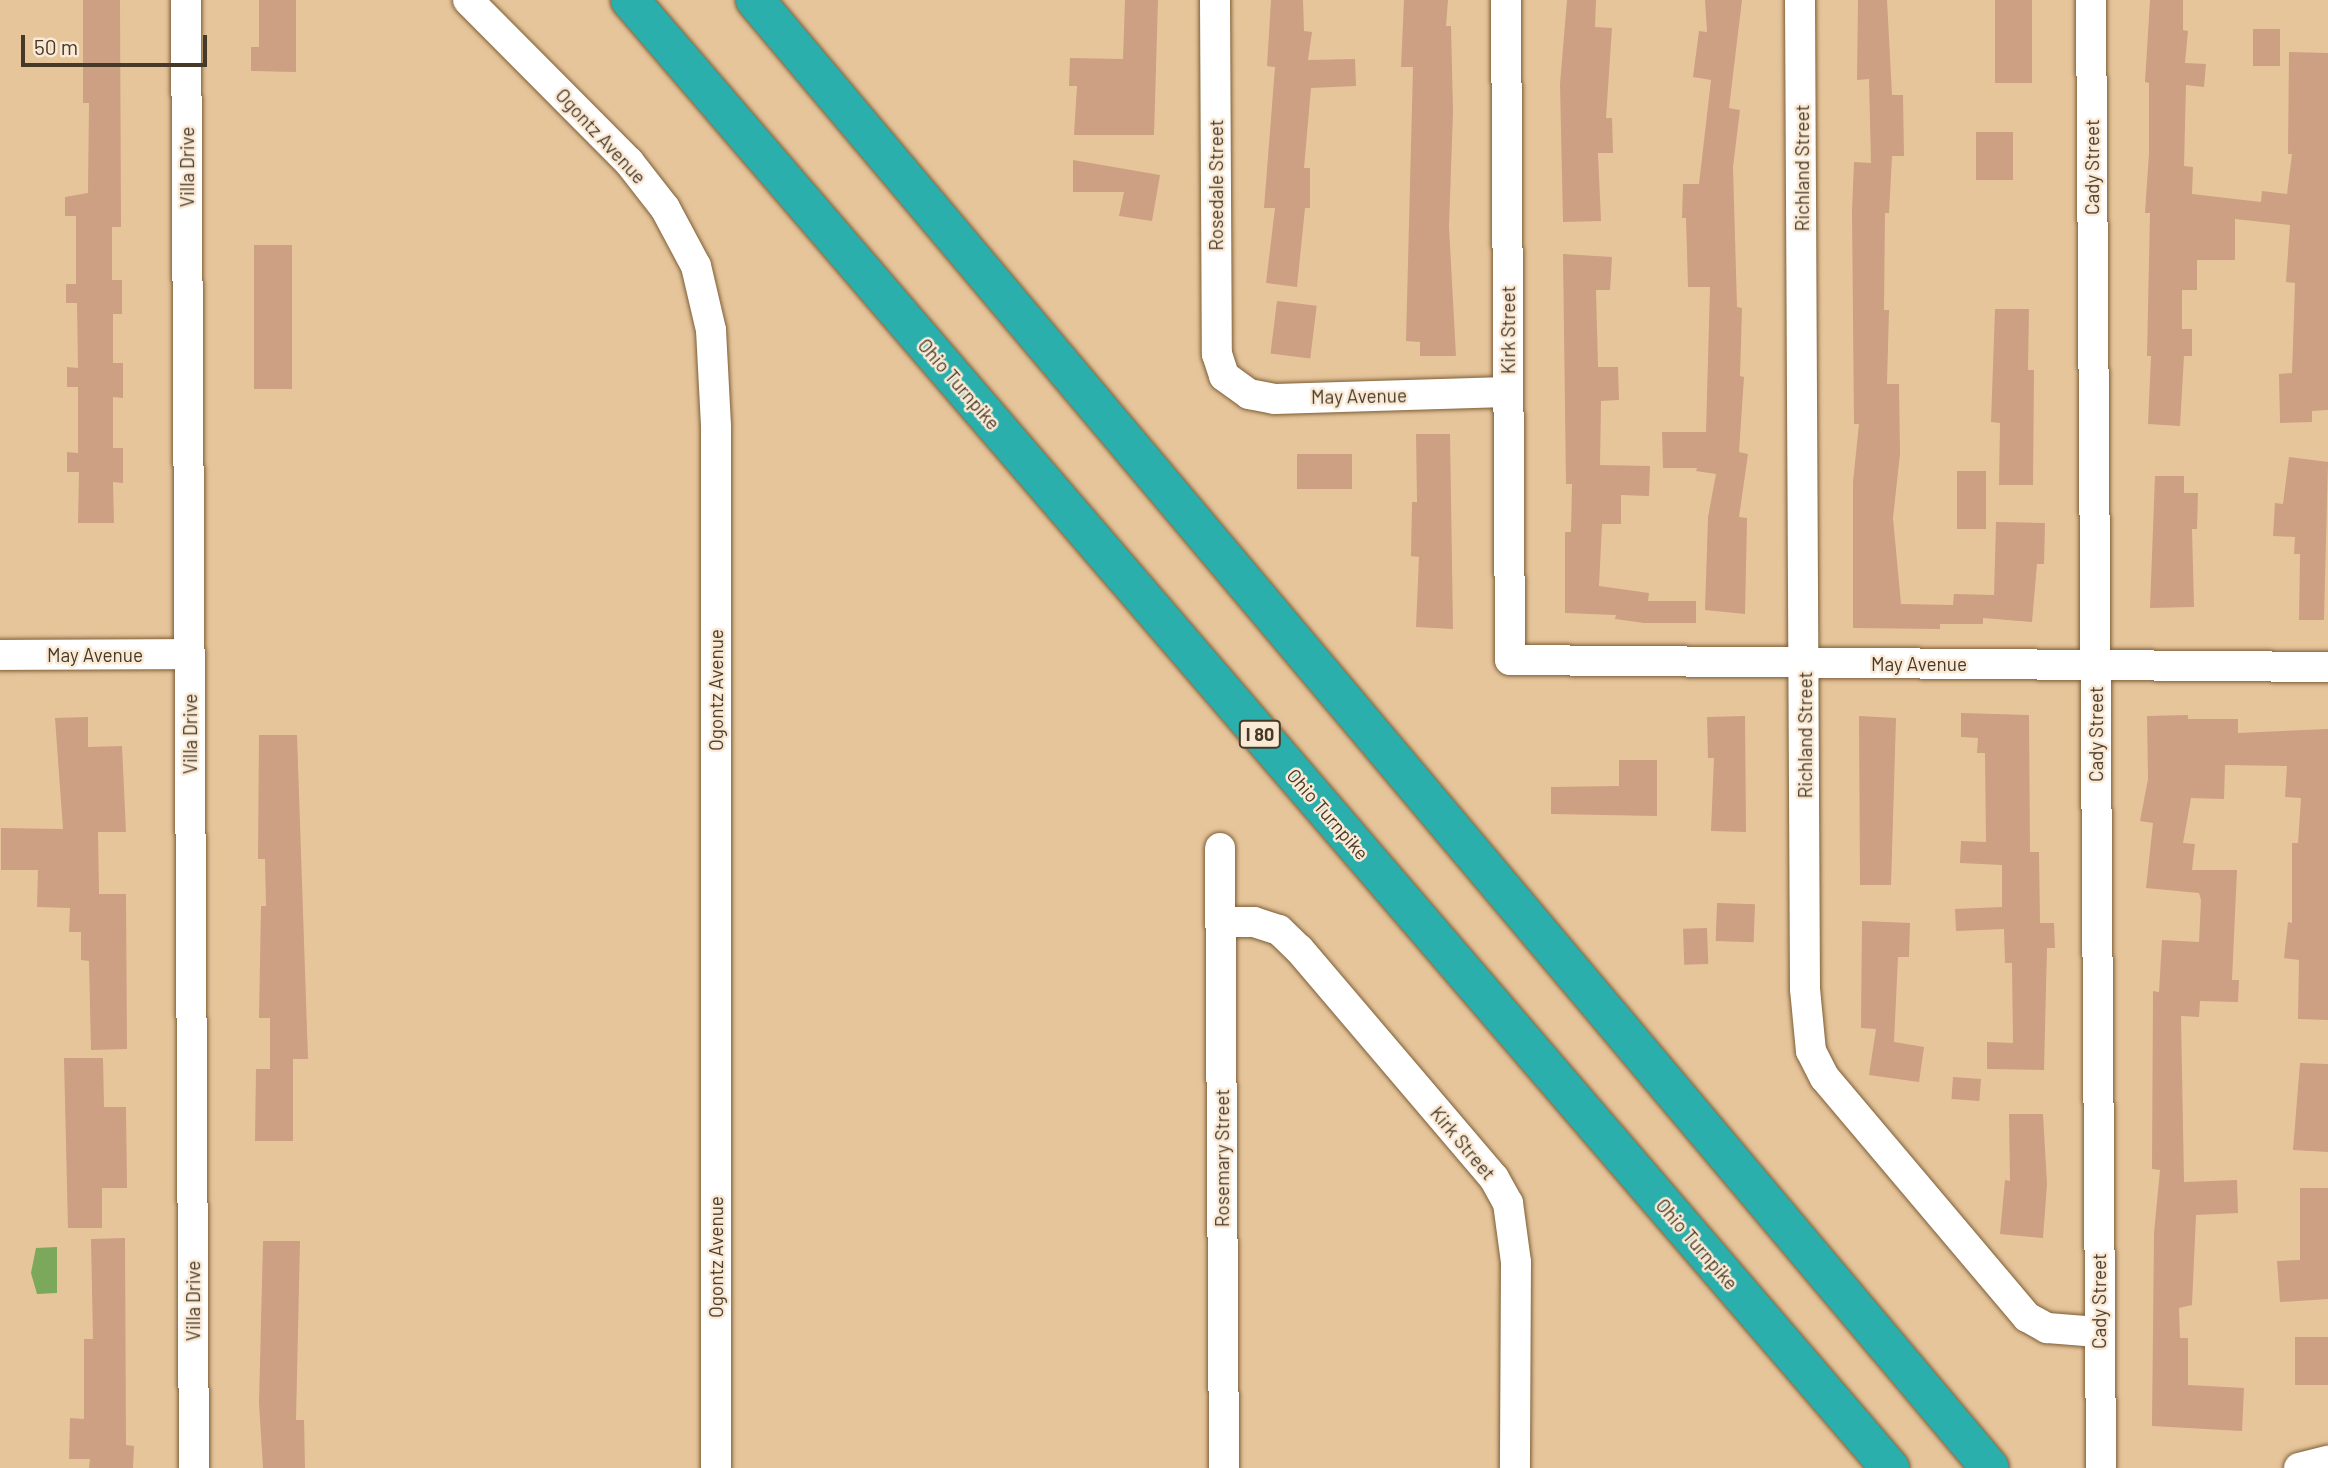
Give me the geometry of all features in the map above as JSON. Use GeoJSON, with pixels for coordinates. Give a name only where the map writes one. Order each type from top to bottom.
{"type":"FeatureCollection","features":[{"type":"Feature","properties":{"kind":"highway","name":"Ohio Turnpike"},"geometry":{"type":"LineString","coordinates":[[630,0],[1890,1468]]}},
{"type":"Feature","properties":{"kind":"highway"},"geometry":{"type":"LineString","coordinates":[[755,0],[1989,1466]]}},
{"type":"Feature","properties":{"kind":"street","name":"Villa Drive"},"geometry":{"type":"LineString","coordinates":[[186,0],[194,1468]]}},
{"type":"Feature","properties":{"kind":"street","name":"Ogontz Avenue"},"geometry":{"type":"LineString","coordinates":[[468,0],[629,162],[664,208],[696,266],[711,330],[716,427],[716,1468]]}},
{"type":"Feature","properties":{"kind":"street","name":"Rosedale Street"},"geometry":{"type":"LineString","coordinates":[[1215,0],[1219,370]]}},
{"type":"Feature","properties":{"kind":"street","name":"Kirk Street"},"geometry":{"type":"LineString","coordinates":[[1506,0],[1510,660]]}},
{"type":"Feature","properties":{"kind":"street","name":"Richland Street"},"geometry":{"type":"LineString","coordinates":[[1800,0],[1805,989],[1811,1051],[1825,1078],[2027,1317],[2047,1328],[2098,1332]]}},
{"type":"Feature","properties":{"kind":"street","name":"Cady Street"},"geometry":{"type":"LineString","coordinates":[[2091,0],[2101,1468]]}},
{"type":"Feature","properties":{"kind":"street","name":"May Avenue"},"geometry":{"type":"LineString","coordinates":[[1219,370],[1237,389],[1274,398],[1508,392]]}},
{"type":"Feature","properties":{"kind":"street","name":"May Avenue"},"geometry":{"type":"LineString","coordinates":[[0,655],[189,654]]}},
{"type":"Feature","properties":{"kind":"street","name":"May Avenue"},"geometry":{"type":"LineString","coordinates":[[1510,660],[2328,667]]}},
{"type":"Feature","properties":{"kind":"street","name":"Rosemary Street"},"geometry":{"type":"LineString","coordinates":[[1220,848],[1224,1468]]}},
{"type":"Feature","properties":{"kind":"street","name":"Kirk Street"},"geometry":{"type":"LineString","coordinates":[[1220,922],[1254,922],[1279,930],[1299,949],[1493,1178],[1508,1203],[1516,1262],[1515,1468]]}},
{"type":"Feature","properties":{"kind":"street"},"geometry":{"type":"LineString","coordinates":[[2299,1468],[2328,1461]]}},
{"type":"Feature","properties":{"kind":"shaded area"},"geometry":{"type":"Polygon","coordinates":[[[57,1247],[57,1293],[37,1294],[31,1273],[36,1248],[57,1247]]]}},
{"type":"Feature","properties":{"kind":"building"},"geometry":{"type":"Polygon","coordinates":[[[83,0],[120,0],[121,227],[112,227],[112,280],[122,280],[122,314],[113,314],[113,363],[123,363],[123,398],[113,397],[113,448],[123,448],[123,483],[113,482],[114,523],[78,523],[79,472],[67,472],[67,452],[78,453],[78,387],[67,387],[67,367],[78,368],[77,303],[66,303],[66,284],[76,284],[76,216],[65,216],[65,197],[88,193],[89,103],[83,103],[83,0]]]}},
{"type":"Feature","properties":{"kind":"building"},"geometry":{"type":"Polygon","coordinates":[[[259,0],[296,0],[296,72],[251,71],[251,47],[259,47],[259,0]]]}},
{"type":"Feature","properties":{"kind":"building"},"geometry":{"type":"Polygon","coordinates":[[[1125,0],[1158,0],[1154,135],[1074,135],[1077,86],[1069,86],[1070,58],[1123,59],[1125,0]]]}},
{"type":"Feature","properties":{"kind":"building"},"geometry":{"type":"Polygon","coordinates":[[[1271,0],[1303,0],[1304,31],[1312,32],[1308,60],[1355,59],[1356,86],[1311,88],[1304,168],[1310,168],[1310,208],[1305,208],[1297,287],[1266,283],[1275,208],[1264,208],[1275,67],[1267,66],[1271,0]]]}},
{"type":"Feature","properties":{"kind":"building"},"geometry":{"type":"Polygon","coordinates":[[[1404,0],[1448,0],[1446,26],[1451,26],[1453,112],[1449,227],[1456,356],[1420,356],[1420,342],[1406,341],[1413,67],[1401,67],[1404,0]]]}},
{"type":"Feature","properties":{"kind":"building"},"geometry":{"type":"Polygon","coordinates":[[[1567,0],[1596,0],[1595,27],[1612,28],[1606,118],[1612,118],[1613,153],[1598,153],[1601,221],[1563,222],[1560,84],[1567,0]]]}},
{"type":"Feature","properties":{"kind":"building"},"geometry":{"type":"Polygon","coordinates":[[[1705,0],[1742,0],[1729,108],[1740,110],[1733,167],[1737,307],[1742,308],[1740,376],[1744,377],[1739,452],[1748,454],[1739,517],[1747,518],[1745,614],[1705,610],[1708,517],[1716,474],[1696,471],[1697,468],[1663,468],[1662,432],[1706,432],[1710,287],[1688,287],[1686,218],[1682,218],[1683,184],[1699,184],[1711,80],[1693,77],[1699,31],[1707,32],[1705,0]]]}},
{"type":"Feature","properties":{"kind":"building"},"geometry":{"type":"Polygon","coordinates":[[[1858,0],[1887,0],[1892,95],[1903,95],[1904,156],[1892,156],[1889,213],[1885,213],[1884,310],[1889,310],[1887,384],[1899,384],[1900,454],[1893,518],[1901,604],[1953,605],[1954,594],[1994,595],[1996,522],[2045,523],[2044,564],[2037,564],[2032,622],[1983,618],[1983,624],[1940,624],[1940,629],[1853,628],[1853,482],[1859,424],[1854,424],[1852,211],[1854,162],[1871,163],[1869,79],[1857,80],[1858,0]]]}},
{"type":"Feature","properties":{"kind":"building"},"geometry":{"type":"Polygon","coordinates":[[[1995,0],[2032,0],[2032,83],[1995,83],[1995,0]]]}},
{"type":"Feature","properties":{"kind":"building"},"geometry":{"type":"Polygon","coordinates":[[[2150,0],[2183,0],[2183,30],[2188,31],[2185,63],[2206,64],[2204,87],[2186,85],[2184,166],[2193,167],[2192,194],[2261,202],[2262,191],[2287,194],[2292,154],[2288,154],[2289,52],[2328,53],[2328,410],[2312,411],[2312,422],[2280,423],[2279,374],[2292,373],[2295,283],[2286,282],[2290,225],[2235,219],[2235,260],[2197,260],[2197,290],[2182,290],[2182,329],[2192,329],[2192,356],[2184,356],[2180,426],[2148,424],[2151,356],[2147,356],[2150,213],[2145,213],[2149,153],[2149,83],[2145,82],[2150,0]]]}},
{"type":"Feature","properties":{"kind":"building"},"geometry":{"type":"Polygon","coordinates":[[[2253,29],[2280,29],[2280,66],[2253,66],[2253,29]]]}},
{"type":"Feature","properties":{"kind":"building"},"geometry":{"type":"Polygon","coordinates":[[[1976,132],[2013,132],[2013,180],[1976,180],[1976,132]]]}},
{"type":"Feature","properties":{"kind":"building"},"geometry":{"type":"Polygon","coordinates":[[[1073,160],[1160,175],[1152,221],[1119,216],[1124,192],[1073,192],[1073,160]]]}},
{"type":"Feature","properties":{"kind":"building"},"geometry":{"type":"Polygon","coordinates":[[[254,245],[292,245],[292,389],[254,389],[254,245]]]}},
{"type":"Feature","properties":{"kind":"building"},"geometry":{"type":"Polygon","coordinates":[[[1563,254],[1612,257],[1610,290],[1596,290],[1598,367],[1618,367],[1619,400],[1601,401],[1600,465],[1650,466],[1649,496],[1621,495],[1621,524],[1602,524],[1599,586],[1649,593],[1648,601],[1696,601],[1696,623],[1644,623],[1615,619],[1616,615],[1565,613],[1565,532],[1571,532],[1572,484],[1566,484],[1563,254]]]}},
{"type":"Feature","properties":{"kind":"building"},"geometry":{"type":"Polygon","coordinates":[[[1277,301],[1317,306],[1310,358],[1271,354],[1277,301]]]}},
{"type":"Feature","properties":{"kind":"building"},"geometry":{"type":"Polygon","coordinates":[[[1995,309],[2029,309],[2028,370],[2034,370],[2033,485],[1999,485],[2000,423],[1991,422],[1995,309]]]}},
{"type":"Feature","properties":{"kind":"building"},"geometry":{"type":"Polygon","coordinates":[[[1416,434],[1450,434],[1453,629],[1416,627],[1419,557],[1411,556],[1412,502],[1417,502],[1416,434]]]}},
{"type":"Feature","properties":{"kind":"building"},"geometry":{"type":"Polygon","coordinates":[[[1297,454],[1352,454],[1352,489],[1297,489],[1297,454]]]}},
{"type":"Feature","properties":{"kind":"building"},"geometry":{"type":"Polygon","coordinates":[[[2289,457],[2328,462],[2324,620],[2299,620],[2300,554],[2294,554],[2295,537],[2273,536],[2275,503],[2283,504],[2289,457]]]}},
{"type":"Feature","properties":{"kind":"building"},"geometry":{"type":"Polygon","coordinates":[[[1957,471],[1986,471],[1986,529],[1957,529],[1957,471]]]}},
{"type":"Feature","properties":{"kind":"building"},"geometry":{"type":"Polygon","coordinates":[[[2155,476],[2184,476],[2184,493],[2198,493],[2197,529],[2192,529],[2194,607],[2150,608],[2155,476]]]}},
{"type":"Feature","properties":{"kind":"building"},"geometry":{"type":"Polygon","coordinates":[[[1961,713],[2029,715],[2030,852],[2039,852],[2040,923],[2054,923],[2055,948],[2047,948],[2044,1070],[1987,1069],[1987,1042],[2013,1043],[2012,963],[2005,963],[2004,929],[1956,931],[1955,909],[2002,907],[2002,865],[1960,863],[1961,841],[1986,842],[1985,753],[1977,753],[1978,738],[1961,737],[1961,713]]]}},
{"type":"Feature","properties":{"kind":"building"},"geometry":{"type":"Polygon","coordinates":[[[2188,715],[2188,719],[2238,719],[2238,733],[2328,729],[2328,1020],[2298,1019],[2299,960],[2284,958],[2288,922],[2292,923],[2292,843],[2298,843],[2301,798],[2285,797],[2287,766],[2225,765],[2224,799],[2191,798],[2183,843],[2195,844],[2192,870],[2237,870],[2232,980],[2239,980],[2238,1002],[2200,1001],[2199,1017],[2181,1016],[2184,1182],[2237,1180],[2238,1213],[2196,1215],[2192,1305],[2179,1308],[2180,1338],[2188,1338],[2188,1385],[2244,1388],[2242,1431],[2152,1426],[2154,1233],[2160,1170],[2152,1169],[2153,991],[2159,992],[2162,940],[2199,942],[2201,900],[2199,893],[2146,888],[2153,823],[2140,821],[2148,779],[2147,716],[2188,715]]]}},
{"type":"Feature","properties":{"kind":"building"},"geometry":{"type":"Polygon","coordinates":[[[1745,716],[1746,832],[1711,831],[1714,758],[1708,758],[1707,717],[1745,716]]]}},
{"type":"Feature","properties":{"kind":"building"},"geometry":{"type":"Polygon","coordinates":[[[1859,716],[1896,718],[1891,885],[1860,885],[1859,716]]]}},
{"type":"Feature","properties":{"kind":"building"},"geometry":{"type":"Polygon","coordinates":[[[88,717],[88,747],[122,746],[126,832],[98,832],[99,894],[126,894],[127,1049],[91,1050],[89,961],[81,960],[81,932],[69,932],[70,908],[37,907],[38,870],[1,870],[1,828],[63,829],[55,718],[88,717]]]}},
{"type":"Feature","properties":{"kind":"building"},"geometry":{"type":"Polygon","coordinates":[[[259,735],[297,735],[308,1059],[293,1059],[293,1141],[255,1141],[256,1069],[270,1069],[270,1018],[259,1018],[261,906],[266,906],[265,859],[258,859],[259,735]]]}},
{"type":"Feature","properties":{"kind":"building"},"geometry":{"type":"Polygon","coordinates":[[[1619,760],[1657,760],[1657,816],[1551,814],[1551,787],[1619,786],[1619,760]]]}},
{"type":"Feature","properties":{"kind":"building"},"geometry":{"type":"Polygon","coordinates":[[[1717,903],[1755,904],[1754,942],[1716,941],[1717,903]]]}},
{"type":"Feature","properties":{"kind":"building"},"geometry":{"type":"Polygon","coordinates":[[[1862,921],[1910,923],[1909,957],[1898,957],[1894,1042],[1924,1047],[1919,1082],[1869,1075],[1876,1029],[1861,1028],[1862,921]]]}},
{"type":"Feature","properties":{"kind":"building"},"geometry":{"type":"Polygon","coordinates":[[[1707,928],[1708,964],[1684,965],[1683,929],[1707,928]]]}},
{"type":"Feature","properties":{"kind":"building"},"geometry":{"type":"Polygon","coordinates":[[[64,1058],[103,1058],[104,1107],[126,1107],[127,1188],[102,1188],[102,1228],[68,1228],[64,1058]]]}},
{"type":"Feature","properties":{"kind":"building"},"geometry":{"type":"Polygon","coordinates":[[[2300,1063],[2328,1064],[2328,1152],[2293,1150],[2300,1063]]]}},
{"type":"Feature","properties":{"kind":"building"},"geometry":{"type":"Polygon","coordinates":[[[1953,1077],[1981,1079],[1979,1101],[1951,1099],[1953,1077]]]}},
{"type":"Feature","properties":{"kind":"building"},"geometry":{"type":"Polygon","coordinates":[[[2009,1114],[2043,1114],[2047,1184],[2043,1238],[2000,1234],[2005,1180],[2010,1181],[2009,1114]]]}},
{"type":"Feature","properties":{"kind":"building"},"geometry":{"type":"Polygon","coordinates":[[[2300,1188],[2328,1188],[2328,1299],[2280,1302],[2277,1261],[2300,1260],[2300,1188]]]}},
{"type":"Feature","properties":{"kind":"building"},"geometry":{"type":"Polygon","coordinates":[[[125,1238],[126,1445],[134,1446],[133,1468],[89,1468],[90,1459],[69,1459],[70,1418],[84,1419],[84,1339],[93,1339],[91,1239],[125,1238]]]}},
{"type":"Feature","properties":{"kind":"building"},"geometry":{"type":"Polygon","coordinates":[[[263,1241],[300,1241],[296,1420],[304,1420],[305,1468],[263,1468],[259,1403],[263,1241]]]}},
{"type":"Feature","properties":{"kind":"building"},"geometry":{"type":"Polygon","coordinates":[[[2295,1337],[2328,1337],[2328,1385],[2295,1385],[2295,1337]]]}}]}
